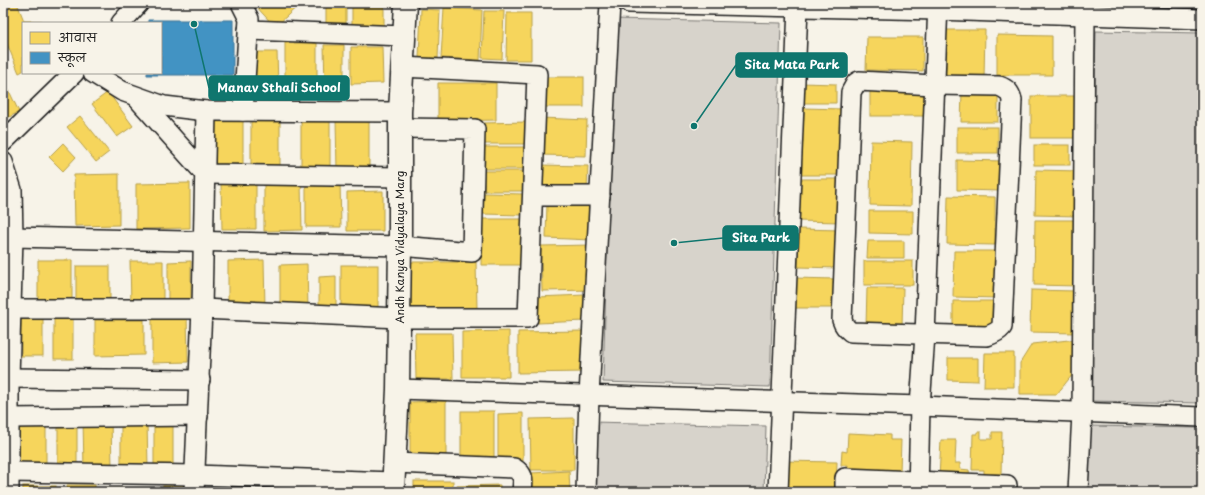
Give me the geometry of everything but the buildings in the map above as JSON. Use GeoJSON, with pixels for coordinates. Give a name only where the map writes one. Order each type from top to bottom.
{"type":"FeatureCollection","features":[{"type":"Feature","properties":{"kind":"street"},"geometry":{"type":"LineString","coordinates":[[122,22],[140,3]]}},
{"type":"Feature","properties":{"kind":"street"},"geometry":{"type":"LineString","coordinates":[[241,3],[249,19],[243,111]]}},
{"type":"Feature","properties":{"kind":"street","name":"Andh Kanya Vidyalaya Marg"},"geometry":{"type":"LineString","coordinates":[[393,479],[398,389],[400,120],[406,3]]}},
{"type":"Feature","properties":{"kind":"street"},"geometry":{"type":"LineString","coordinates":[[586,492],[589,396],[610,3]]}},
{"type":"Feature","properties":{"kind":"street"},"geometry":{"type":"LineString","coordinates":[[629,3],[798,7],[938,6],[1085,15],[1202,19]]}},
{"type":"Feature","properties":{"kind":"street"},"geometry":{"type":"LineString","coordinates":[[918,487],[920,406],[925,334],[938,6]]}},
{"type":"Feature","properties":{"kind":"street"},"geometry":{"type":"LineString","coordinates":[[778,492],[798,7]]}},
{"type":"Feature","properties":{"kind":"street"},"geometry":{"type":"LineString","coordinates":[[1078,492],[1082,413],[1085,15]]}},
{"type":"Feature","properties":{"kind":"street"},"geometry":{"type":"LineString","coordinates":[[248,30],[404,36]]}},
{"type":"Feature","properties":{"kind":"street"},"geometry":{"type":"LineString","coordinates":[[12,309],[202,309],[399,318],[528,318],[537,74],[402,67]]}},
{"type":"Feature","properties":{"kind":"street"},"geometry":{"type":"LineString","coordinates":[[3,142],[73,74]]}},
{"type":"Feature","properties":{"kind":"street"},"geometry":{"type":"LineString","coordinates":[[13,237],[400,246],[472,252],[475,129],[441,136],[400,120],[243,111],[206,111],[164,106],[122,91],[95,74]]}},
{"type":"Feature","properties":{"kind":"street"},"geometry":{"type":"LineString","coordinates":[[859,81],[934,85],[999,86],[1007,89],[1012,100],[1002,326],[999,331],[987,336],[850,332],[845,328],[842,320],[851,92],[853,87],[859,81]]}},
{"type":"Feature","properties":{"kind":"street"},"geometry":{"type":"LineString","coordinates":[[136,97],[205,174],[400,177]]}},
{"type":"Feature","properties":{"kind":"street"},"geometry":{"type":"LineString","coordinates":[[195,483],[200,380],[206,111]]}},
{"type":"Feature","properties":{"kind":"street"},"geometry":{"type":"LineString","coordinates":[[4,167],[12,190],[13,237],[9,378],[9,492]]}},
{"type":"Feature","properties":{"kind":"street"},"geometry":{"type":"LineString","coordinates":[[532,196],[600,196]]}},
{"type":"Feature","properties":{"kind":"street"},"geometry":{"type":"LineString","coordinates":[[9,378],[200,380]]}},
{"type":"Feature","properties":{"kind":"street"},"geometry":{"type":"LineString","coordinates":[[398,389],[1202,417]]}},
{"type":"Feature","properties":{"kind":"street"},"geometry":{"type":"LineString","coordinates":[[9,418],[198,416]]}},
{"type":"Feature","properties":{"kind":"street"},"geometry":{"type":"LineString","coordinates":[[9,472],[195,483],[393,479],[514,468],[520,472],[523,477],[522,492]]}},
{"type":"Feature","properties":{"kind":"street"},"geometry":{"type":"LineString","coordinates":[[845,492],[845,478],[918,487],[1007,486],[1006,492]]}},
{"type":"Feature","properties":{"kind":"shaded area"},"geometry":{"type":"Polygon","coordinates":[[[945,3],[1202,3],[1202,19],[945,3]]]}},
{"type":"Feature","properties":{"kind":"shaded area"},"geometry":{"type":"Polygon","coordinates":[[[614,19],[781,23],[770,387],[603,382],[614,19]]]}},
{"type":"Feature","properties":{"kind":"shaded area"},"geometry":{"type":"Polygon","coordinates":[[[1096,31],[1202,33],[1202,403],[1088,401],[1096,31]]]}},
{"type":"Feature","properties":{"kind":"shaded area"},"geometry":{"type":"Polygon","coordinates":[[[592,422],[766,426],[764,492],[591,492],[592,422]]]}},
{"type":"Feature","properties":{"kind":"shaded area"},"geometry":{"type":"Polygon","coordinates":[[[1089,426],[1200,428],[1199,492],[1088,492],[1089,426]]]}},
{"type":"Feature","properties":{"kind":"place","name":"Manav Sthali School"},"geometry":{"type":"Point","coordinates":[194,24]}},
{"type":"Feature","properties":{"kind":"place","name":"Sita Mata Park"},"geometry":{"type":"Point","coordinates":[694,126]}},
{"type":"Feature","properties":{"kind":"place","name":"Sita Park"},"geometry":{"type":"Point","coordinates":[674,243]}}]}
